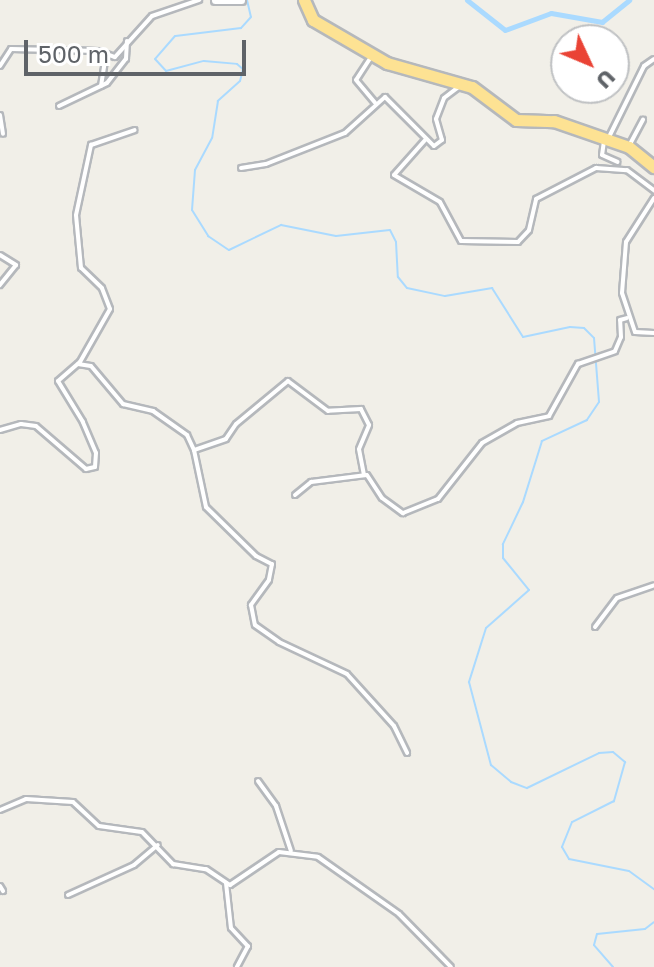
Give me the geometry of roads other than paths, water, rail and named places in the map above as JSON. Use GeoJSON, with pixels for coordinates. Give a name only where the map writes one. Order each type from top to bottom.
{"type":"FeatureCollection","features":[{"type":"Feature","properties":{"kind":"highway"},"geometry":{"type":"LineString","coordinates":[[304,0],[313,20],[400,69],[463,84],[484,93],[516,120],[538,118],[629,147],[654,167]]}},
{"type":"Feature","properties":{"kind":"main road"},"geometry":{"type":"LineString","coordinates":[[215,0],[240,1]]}},
{"type":"Feature","properties":{"kind":"street"},"geometry":{"type":"LineString","coordinates":[[0,66],[11,49],[115,57],[128,39],[152,16],[199,0]]}},
{"type":"Feature","properties":{"kind":"street"},"geometry":{"type":"LineString","coordinates":[[59,106],[101,86],[126,59],[128,39]]}},
{"type":"Feature","properties":{"kind":"street"},"geometry":{"type":"LineString","coordinates":[[101,86],[106,54]]}},
{"type":"Feature","properties":{"kind":"street"},"geometry":{"type":"LineString","coordinates":[[372,55],[356,80],[375,103]]}},
{"type":"Feature","properties":{"kind":"street"},"geometry":{"type":"LineString","coordinates":[[618,162],[602,155],[606,139],[644,66],[654,59]]}},
{"type":"Feature","properties":{"kind":"street"},"geometry":{"type":"LineString","coordinates":[[241,168],[276,161],[345,133],[359,125],[375,103],[386,98],[433,146],[442,141],[436,118],[446,95],[463,84]]}},
{"type":"Feature","properties":{"kind":"street"},"geometry":{"type":"LineString","coordinates":[[0,115],[3,134]]}},
{"type":"Feature","properties":{"kind":"street"},"geometry":{"type":"LineString","coordinates":[[629,147],[643,120]]}},
{"type":"Feature","properties":{"kind":"street"},"geometry":{"type":"LineString","coordinates":[[0,430],[13,425],[36,426],[86,469],[94,469],[96,453],[89,436],[59,387],[59,378],[78,364],[111,304],[81,268],[76,215],[93,143],[135,130]]}},
{"type":"Feature","properties":{"kind":"street"},"geometry":{"type":"LineString","coordinates":[[426,139],[394,175],[440,202],[461,241],[518,242],[529,230],[536,199],[596,168],[627,170],[654,190]]}},
{"type":"Feature","properties":{"kind":"street"},"geometry":{"type":"LineString","coordinates":[[654,198],[625,245],[622,293],[627,318],[639,335],[654,333]]}},
{"type":"Feature","properties":{"kind":"street"},"geometry":{"type":"LineString","coordinates":[[0,255],[16,265],[0,285]]}},
{"type":"Feature","properties":{"kind":"street"},"geometry":{"type":"LineString","coordinates":[[295,495],[311,482],[364,475],[372,477],[382,498],[403,513],[438,499],[482,443],[517,423],[549,416],[566,379],[584,360],[604,356],[619,345],[620,320],[627,318]]}},
{"type":"Feature","properties":{"kind":"street"},"geometry":{"type":"LineString","coordinates":[[78,364],[89,365],[123,404],[153,411],[187,435],[194,450],[206,507],[256,556],[272,564],[270,578],[251,605],[255,625],[279,642],[347,674],[394,726],[407,753]]}},
{"type":"Feature","properties":{"kind":"street"},"geometry":{"type":"LineString","coordinates":[[194,450],[226,439],[236,424],[288,381],[328,411],[361,409],[369,425],[359,449],[364,475]]}},
{"type":"Feature","properties":{"kind":"street"},"geometry":{"type":"LineString","coordinates":[[595,627],[617,598],[654,585]]}},
{"type":"Feature","properties":{"kind":"street"},"geometry":{"type":"LineString","coordinates":[[258,781],[276,806],[291,851]]}},
{"type":"Feature","properties":{"kind":"street"},"geometry":{"type":"LineString","coordinates":[[0,810],[31,798],[73,802],[99,826],[138,830],[158,845],[173,864],[206,869],[226,883],[236,884],[272,856],[291,851],[329,863],[399,914],[451,967]]}},
{"type":"Feature","properties":{"kind":"street"},"geometry":{"type":"LineString","coordinates":[[68,895],[134,865],[158,845]]}},
{"type":"Feature","properties":{"kind":"street"},"geometry":{"type":"LineString","coordinates":[[226,883],[231,928],[248,946],[237,967]]}},
{"type":"Feature","properties":{"kind":"waterway"},"geometry":{"type":"LineString","coordinates":[[247,0],[251,17],[241,28],[175,36],[155,59],[166,71],[204,61],[237,64],[243,69],[240,81],[218,101],[212,138],[195,170],[192,210],[208,236],[229,250],[281,225],[336,236],[390,230],[396,242],[398,277],[407,288],[445,296],[492,288],[523,337],[570,327],[584,328],[594,338],[599,402],[587,420],[542,441],[523,502],[503,544],[503,558],[529,590],[486,628],[469,682],[491,765],[511,782],[527,788],[599,753],[613,752],[625,762],[614,801],[572,822],[562,847],[569,859],[629,871],[654,889]]}},
{"type":"Feature","properties":{"kind":"waterway"},"geometry":{"type":"LineString","coordinates":[[467,0],[505,30],[551,13],[602,22],[629,0]]}},
{"type":"Feature","properties":{"kind":"waterway"},"geometry":{"type":"LineString","coordinates":[[613,967],[594,945],[597,934],[645,929],[654,922]]}}]}
